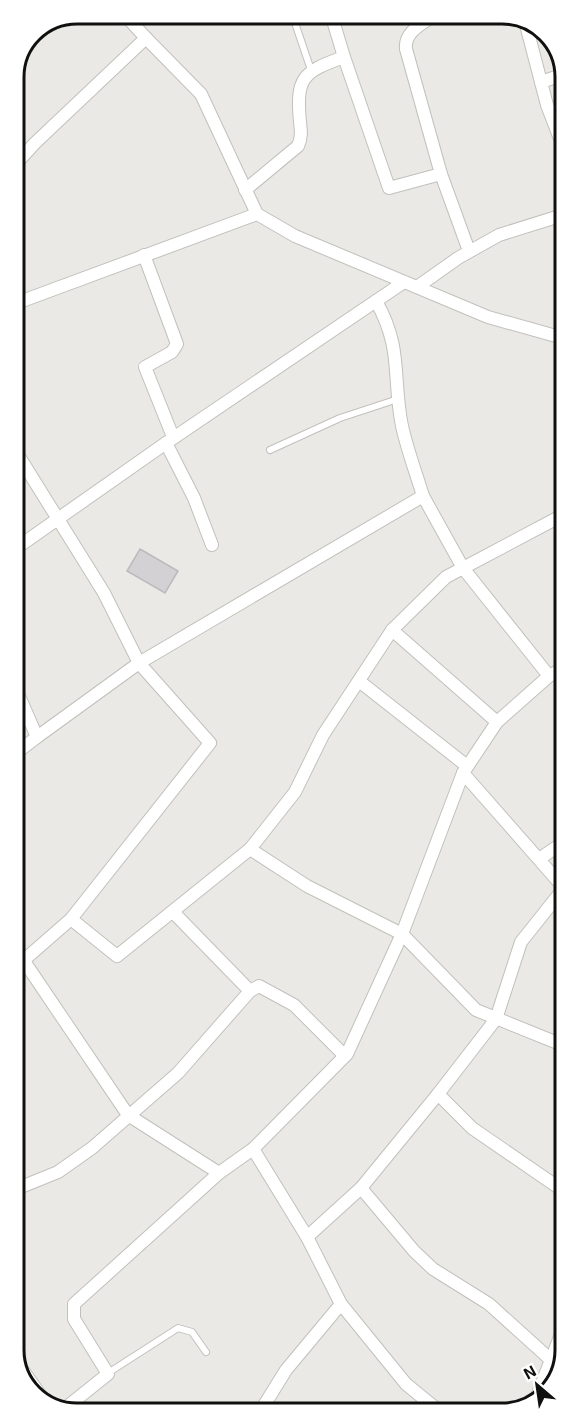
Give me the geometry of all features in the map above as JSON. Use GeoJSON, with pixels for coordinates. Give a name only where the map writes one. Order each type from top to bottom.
{"type":"FeatureCollection","features":[{"type":"Feature","properties":{"kind":"street"},"geometry":{"type":"LineString","coordinates":[[133,24],[201,94],[257,214],[295,236],[417,288],[488,317],[555,336]]}},
{"type":"Feature","properties":{"kind":"street"},"geometry":{"type":"LineString","coordinates":[[334,24],[389,188],[441,174]]}},
{"type":"Feature","properties":{"kind":"street"},"geometry":{"type":"LineString","coordinates":[[422,24],[411,32],[405,43],[441,174],[469,251]]}},
{"type":"Feature","properties":{"kind":"street"},"geometry":{"type":"LineString","coordinates":[[528,31],[555,123]]}},
{"type":"Feature","properties":{"kind":"street"},"geometry":{"type":"LineString","coordinates":[[24,154],[146,38]]}},
{"type":"Feature","properties":{"kind":"street"},"geometry":{"type":"LineString","coordinates":[[245,190],[298,146],[301,137],[298,89],[311,70],[344,57]]}},
{"type":"Feature","properties":{"kind":"street"},"geometry":{"type":"LineString","coordinates":[[541,82],[555,77]]}},
{"type":"Feature","properties":{"kind":"street"},"geometry":{"type":"LineString","coordinates":[[24,300],[257,214]]}},
{"type":"Feature","properties":{"kind":"street"},"geometry":{"type":"LineString","coordinates":[[417,288],[469,251],[499,235],[555,218]]}},
{"type":"Feature","properties":{"kind":"street"},"geometry":{"type":"LineString","coordinates":[[144,255],[177,344],[172,352],[145,367],[170,440],[212,544]]}},
{"type":"Feature","properties":{"kind":"street"},"geometry":{"type":"LineString","coordinates":[[24,543],[170,440],[404,282]]}},
{"type":"Feature","properties":{"kind":"street"},"geometry":{"type":"LineString","coordinates":[[376,301],[388,322],[395,348],[402,426],[423,496],[463,568],[549,676]]}},
{"type":"Feature","properties":{"kind":"street"},"geometry":{"type":"LineString","coordinates":[[24,464],[60,518],[104,593],[139,663],[210,743],[71,919],[24,960]]}},
{"type":"Feature","properties":{"kind":"street"},"geometry":{"type":"LineString","coordinates":[[24,747],[139,663],[423,496]]}},
{"type":"Feature","properties":{"kind":"street"},"geometry":{"type":"LineString","coordinates":[[71,919],[117,956],[250,849],[295,792],[323,735],[392,630],[446,577],[555,519]]}},
{"type":"Feature","properties":{"kind":"street"},"geometry":{"type":"LineString","coordinates":[[392,630],[497,722]]}},
{"type":"Feature","properties":{"kind":"street"},"geometry":{"type":"LineString","coordinates":[[72,1403],[108,1374],[74,1319],[74,1304],[219,1173],[253,1149],[345,1056],[402,934],[465,769],[497,722],[555,673]]}},
{"type":"Feature","properties":{"kind":"street"},"geometry":{"type":"LineString","coordinates":[[359,681],[465,769],[555,878]]}},
{"type":"Feature","properties":{"kind":"street"},"geometry":{"type":"LineString","coordinates":[[24,707],[37,737]]}},
{"type":"Feature","properties":{"kind":"street"},"geometry":{"type":"LineString","coordinates":[[539,859],[555,848]]}},
{"type":"Feature","properties":{"kind":"street"},"geometry":{"type":"LineString","coordinates":[[250,849],[307,886],[402,934],[476,1010],[555,1042]]}},
{"type":"Feature","properties":{"kind":"street"},"geometry":{"type":"LineString","coordinates":[[307,1237],[361,1188],[496,1019],[521,942],[555,899]]}},
{"type":"Feature","properties":{"kind":"street"},"geometry":{"type":"LineString","coordinates":[[173,912],[250,991]]}},
{"type":"Feature","properties":{"kind":"street"},"geometry":{"type":"LineString","coordinates":[[24,970],[128,1115],[219,1173]]}},
{"type":"Feature","properties":{"kind":"street"},"geometry":{"type":"LineString","coordinates":[[24,1185],[70,1165],[178,1073],[250,991],[259,986],[294,1005],[345,1056]]}},
{"type":"Feature","properties":{"kind":"street"},"geometry":{"type":"LineString","coordinates":[[438,1094],[472,1128],[555,1185]]}},
{"type":"Feature","properties":{"kind":"street"},"geometry":{"type":"LineString","coordinates":[[253,1149],[307,1237],[341,1304],[406,1384],[429,1403]]}},
{"type":"Feature","properties":{"kind":"street"},"geometry":{"type":"LineString","coordinates":[[361,1188],[414,1251],[434,1269],[489,1304],[551,1360]]}},
{"type":"Feature","properties":{"kind":"street"},"geometry":{"type":"LineString","coordinates":[[266,1403],[286,1370],[341,1304]]}},
{"type":"Feature","properties":{"kind":"street"},"geometry":{"type":"LineString","coordinates":[[542,1384],[555,1350]]}},
{"type":"Feature","properties":{"kind":"lane"},"geometry":{"type":"LineString","coordinates":[[295,24],[311,70]]}},
{"type":"Feature","properties":{"kind":"lane"},"geometry":{"type":"LineString","coordinates":[[270,450],[340,418],[399,399]]}},
{"type":"Feature","properties":{"kind":"lane"},"geometry":{"type":"LineString","coordinates":[[108,1374],[178,1328],[192,1332],[206,1352]]}},
{"type":"Feature","properties":{"kind":"building"},"geometry":{"type":"Polygon","coordinates":[[[140,549],[178,571],[165,593],[127,571],[140,549]]]}}]}
